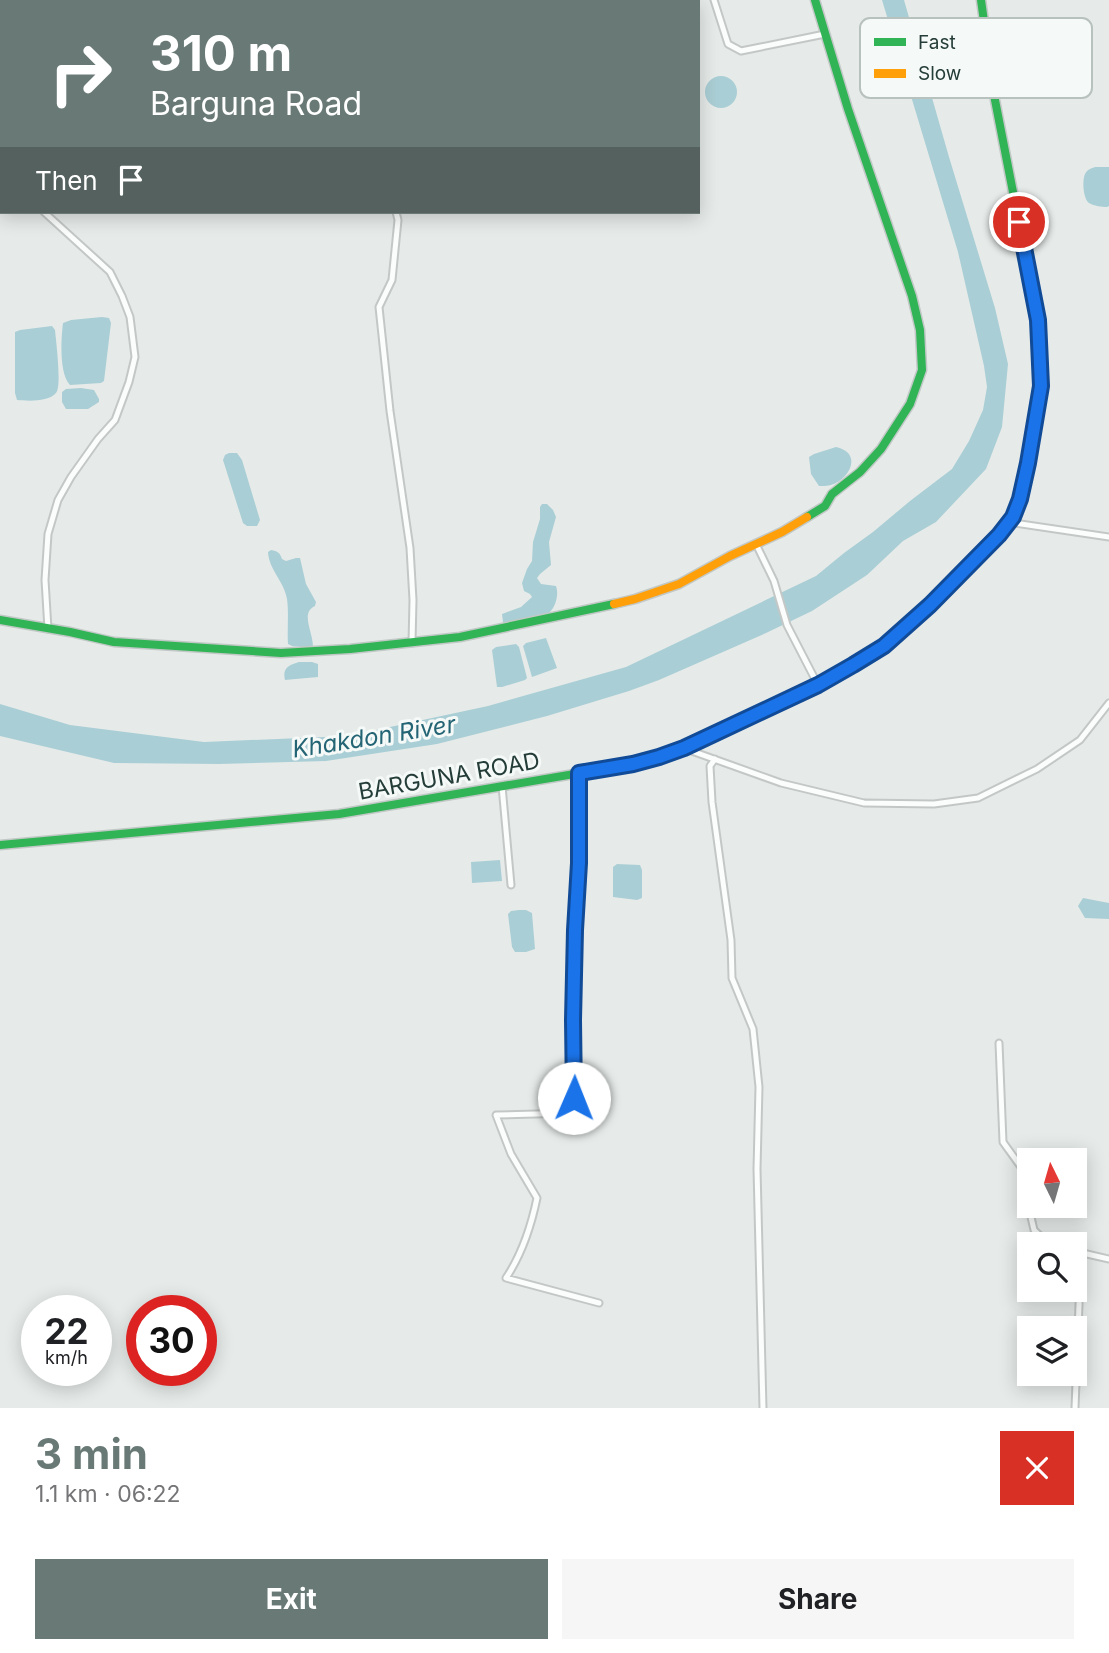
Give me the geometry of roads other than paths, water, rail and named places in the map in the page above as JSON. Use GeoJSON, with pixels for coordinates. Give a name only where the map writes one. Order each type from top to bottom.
{"type":"FeatureCollection","features":[{"type":"Feature","properties":{"kind":"main road"},"geometry":{"type":"LineString","coordinates":[[0,620],[114,642],[281,653],[350,649],[460,637],[635,599],[679,584],[782,532],[825,506],[832,494],[860,472],[881,449],[910,404],[922,370],[920,330],[912,296],[848,109],[815,0]]}},
{"type":"Feature","properties":{"kind":"main road","name":"BARGUNA ROAD"},"geometry":{"type":"LineString","coordinates":[[981,0],[984,18]]}},
{"type":"Feature","properties":{"kind":"main road","name":"BARGUNA ROAD"},"geometry":{"type":"LineString","coordinates":[[0,845],[339,814],[633,764],[684,748],[818,685],[884,646],[930,605],[999,535],[1013,517],[1028,463],[1041,386],[1038,320],[995,98]]}},
{"type":"Feature","properties":{"kind":"street"},"geometry":{"type":"LineString","coordinates":[[714,0],[728,44],[741,51],[825,34]]}},
{"type":"Feature","properties":{"kind":"street"},"geometry":{"type":"LineString","coordinates":[[46,214],[110,272],[130,317],[135,356],[115,420],[71,477],[58,500],[48,534],[48,629]]}},
{"type":"Feature","properties":{"kind":"street"},"geometry":{"type":"LineString","coordinates":[[397,214],[392,280],[379,307],[390,411],[410,548],[412,643]]}},
{"type":"Feature","properties":{"kind":"street"},"geometry":{"type":"LineString","coordinates":[[1008,522],[1109,537]]}},
{"type":"Feature","properties":{"kind":"street"},"geometry":{"type":"LineString","coordinates":[[756,544],[774,582],[787,625],[818,685]]}},
{"type":"Feature","properties":{"kind":"street"},"geometry":{"type":"LineString","coordinates":[[684,748],[781,783],[864,803],[934,804],[978,798],[1037,769],[1080,740],[1109,703]]}},
{"type":"Feature","properties":{"kind":"street"},"geometry":{"type":"LineString","coordinates":[[715,759],[710,766],[712,803],[732,940],[732,978],[752,1029],[759,1087],[757,1168],[763,1408]]}},
{"type":"Feature","properties":{"kind":"street"},"geometry":{"type":"LineString","coordinates":[[579,773],[573,1113],[496,1115],[512,1154],[537,1198],[533,1220],[516,1263],[506,1278],[598,1303]]}},
{"type":"Feature","properties":{"kind":"street"},"geometry":{"type":"LineString","coordinates":[[502,786],[511,885]]}},
{"type":"Feature","properties":{"kind":"street"},"geometry":{"type":"LineString","coordinates":[[999,1043],[1003,1142],[1027,1180],[1028,1204],[1036,1232]]}},
{"type":"Feature","properties":{"kind":"street"},"geometry":{"type":"LineString","coordinates":[[1087,1254],[1109,1259]]}},
{"type":"Feature","properties":{"kind":"street"},"geometry":{"type":"LineString","coordinates":[[1075,1408],[1077,1302]]}},
{"type":"Feature","properties":{"kind":"water"},"geometry":{"type":"Polygon","coordinates":[[[882,0],[904,0],[909,18],[887,18],[882,0]]]}},
{"type":"Feature","properties":{"kind":"water"},"geometry":{"type":"Polygon","coordinates":[[[721,76],[732,81],[737,92],[732,103],[721,108],[710,103],[705,92],[710,81],[721,76]]]}},
{"type":"Feature","properties":{"kind":"water","name":"Khakdon River"},"geometry":{"type":"Polygon","coordinates":[[[912,98],[932,98],[995,308],[1008,364],[1002,427],[986,469],[936,522],[903,541],[867,575],[812,611],[629,691],[547,716],[437,744],[326,761],[114,763],[0,736],[0,704],[70,725],[204,742],[348,736],[488,706],[626,667],[816,576],[952,469],[983,410],[987,387],[984,366],[958,252],[912,98]]]}},
{"type":"Feature","properties":{"kind":"water"},"geometry":{"type":"Polygon","coordinates":[[[1095,167],[1109,167],[1107,207],[1091,204],[1085,197],[1085,174],[1095,167]]]}},
{"type":"Feature","properties":{"kind":"water"},"geometry":{"type":"Polygon","coordinates":[[[109,318],[111,323],[104,381],[70,385],[62,365],[63,323],[109,318]]]}},
{"type":"Feature","properties":{"kind":"water"},"geometry":{"type":"Polygon","coordinates":[[[52,326],[55,330],[58,389],[53,396],[43,399],[17,400],[15,332],[52,326]]]}},
{"type":"Feature","properties":{"kind":"water"},"geometry":{"type":"Polygon","coordinates":[[[66,389],[94,390],[99,402],[88,409],[66,409],[62,402],[62,392],[66,389]]]}},
{"type":"Feature","properties":{"kind":"water"},"geometry":{"type":"Polygon","coordinates":[[[836,447],[849,455],[851,466],[838,482],[819,486],[811,474],[809,457],[836,447]]]}},
{"type":"Feature","properties":{"kind":"water"},"geometry":{"type":"Polygon","coordinates":[[[229,453],[237,453],[242,460],[260,520],[257,526],[243,523],[223,460],[229,453]]]}},
{"type":"Feature","properties":{"kind":"water"},"geometry":{"type":"Polygon","coordinates":[[[542,504],[547,504],[556,517],[549,542],[551,565],[537,578],[541,584],[556,586],[555,604],[549,613],[540,617],[519,622],[503,622],[502,614],[521,607],[532,597],[524,591],[522,583],[532,561],[533,542],[542,504]]]}},
{"type":"Feature","properties":{"kind":"water"},"geometry":{"type":"Polygon","coordinates":[[[271,550],[286,561],[300,558],[306,584],[316,602],[308,613],[311,648],[288,644],[287,599],[269,558],[268,552],[271,550]]]}},
{"type":"Feature","properties":{"kind":"water"},"geometry":{"type":"Polygon","coordinates":[[[546,638],[557,668],[532,677],[523,646],[546,638]]]}},
{"type":"Feature","properties":{"kind":"water"},"geometry":{"type":"Polygon","coordinates":[[[516,644],[527,678],[497,687],[492,650],[516,644]]]}},
{"type":"Feature","properties":{"kind":"water"},"geometry":{"type":"Polygon","coordinates":[[[299,662],[318,664],[318,677],[285,680],[287,668],[299,662]]]}},
{"type":"Feature","properties":{"kind":"water"},"geometry":{"type":"Polygon","coordinates":[[[500,860],[502,881],[472,883],[471,862],[500,860]]]}},
{"type":"Feature","properties":{"kind":"water"},"geometry":{"type":"Polygon","coordinates":[[[617,864],[640,865],[642,898],[637,900],[613,897],[613,867],[617,864]]]}},
{"type":"Feature","properties":{"kind":"water"},"geometry":{"type":"Polygon","coordinates":[[[1083,898],[1109,903],[1109,919],[1085,918],[1078,906],[1083,898]]]}},
{"type":"Feature","properties":{"kind":"water"},"geometry":{"type":"Polygon","coordinates":[[[526,910],[532,913],[535,949],[515,952],[508,914],[511,911],[526,910]]]}}]}
